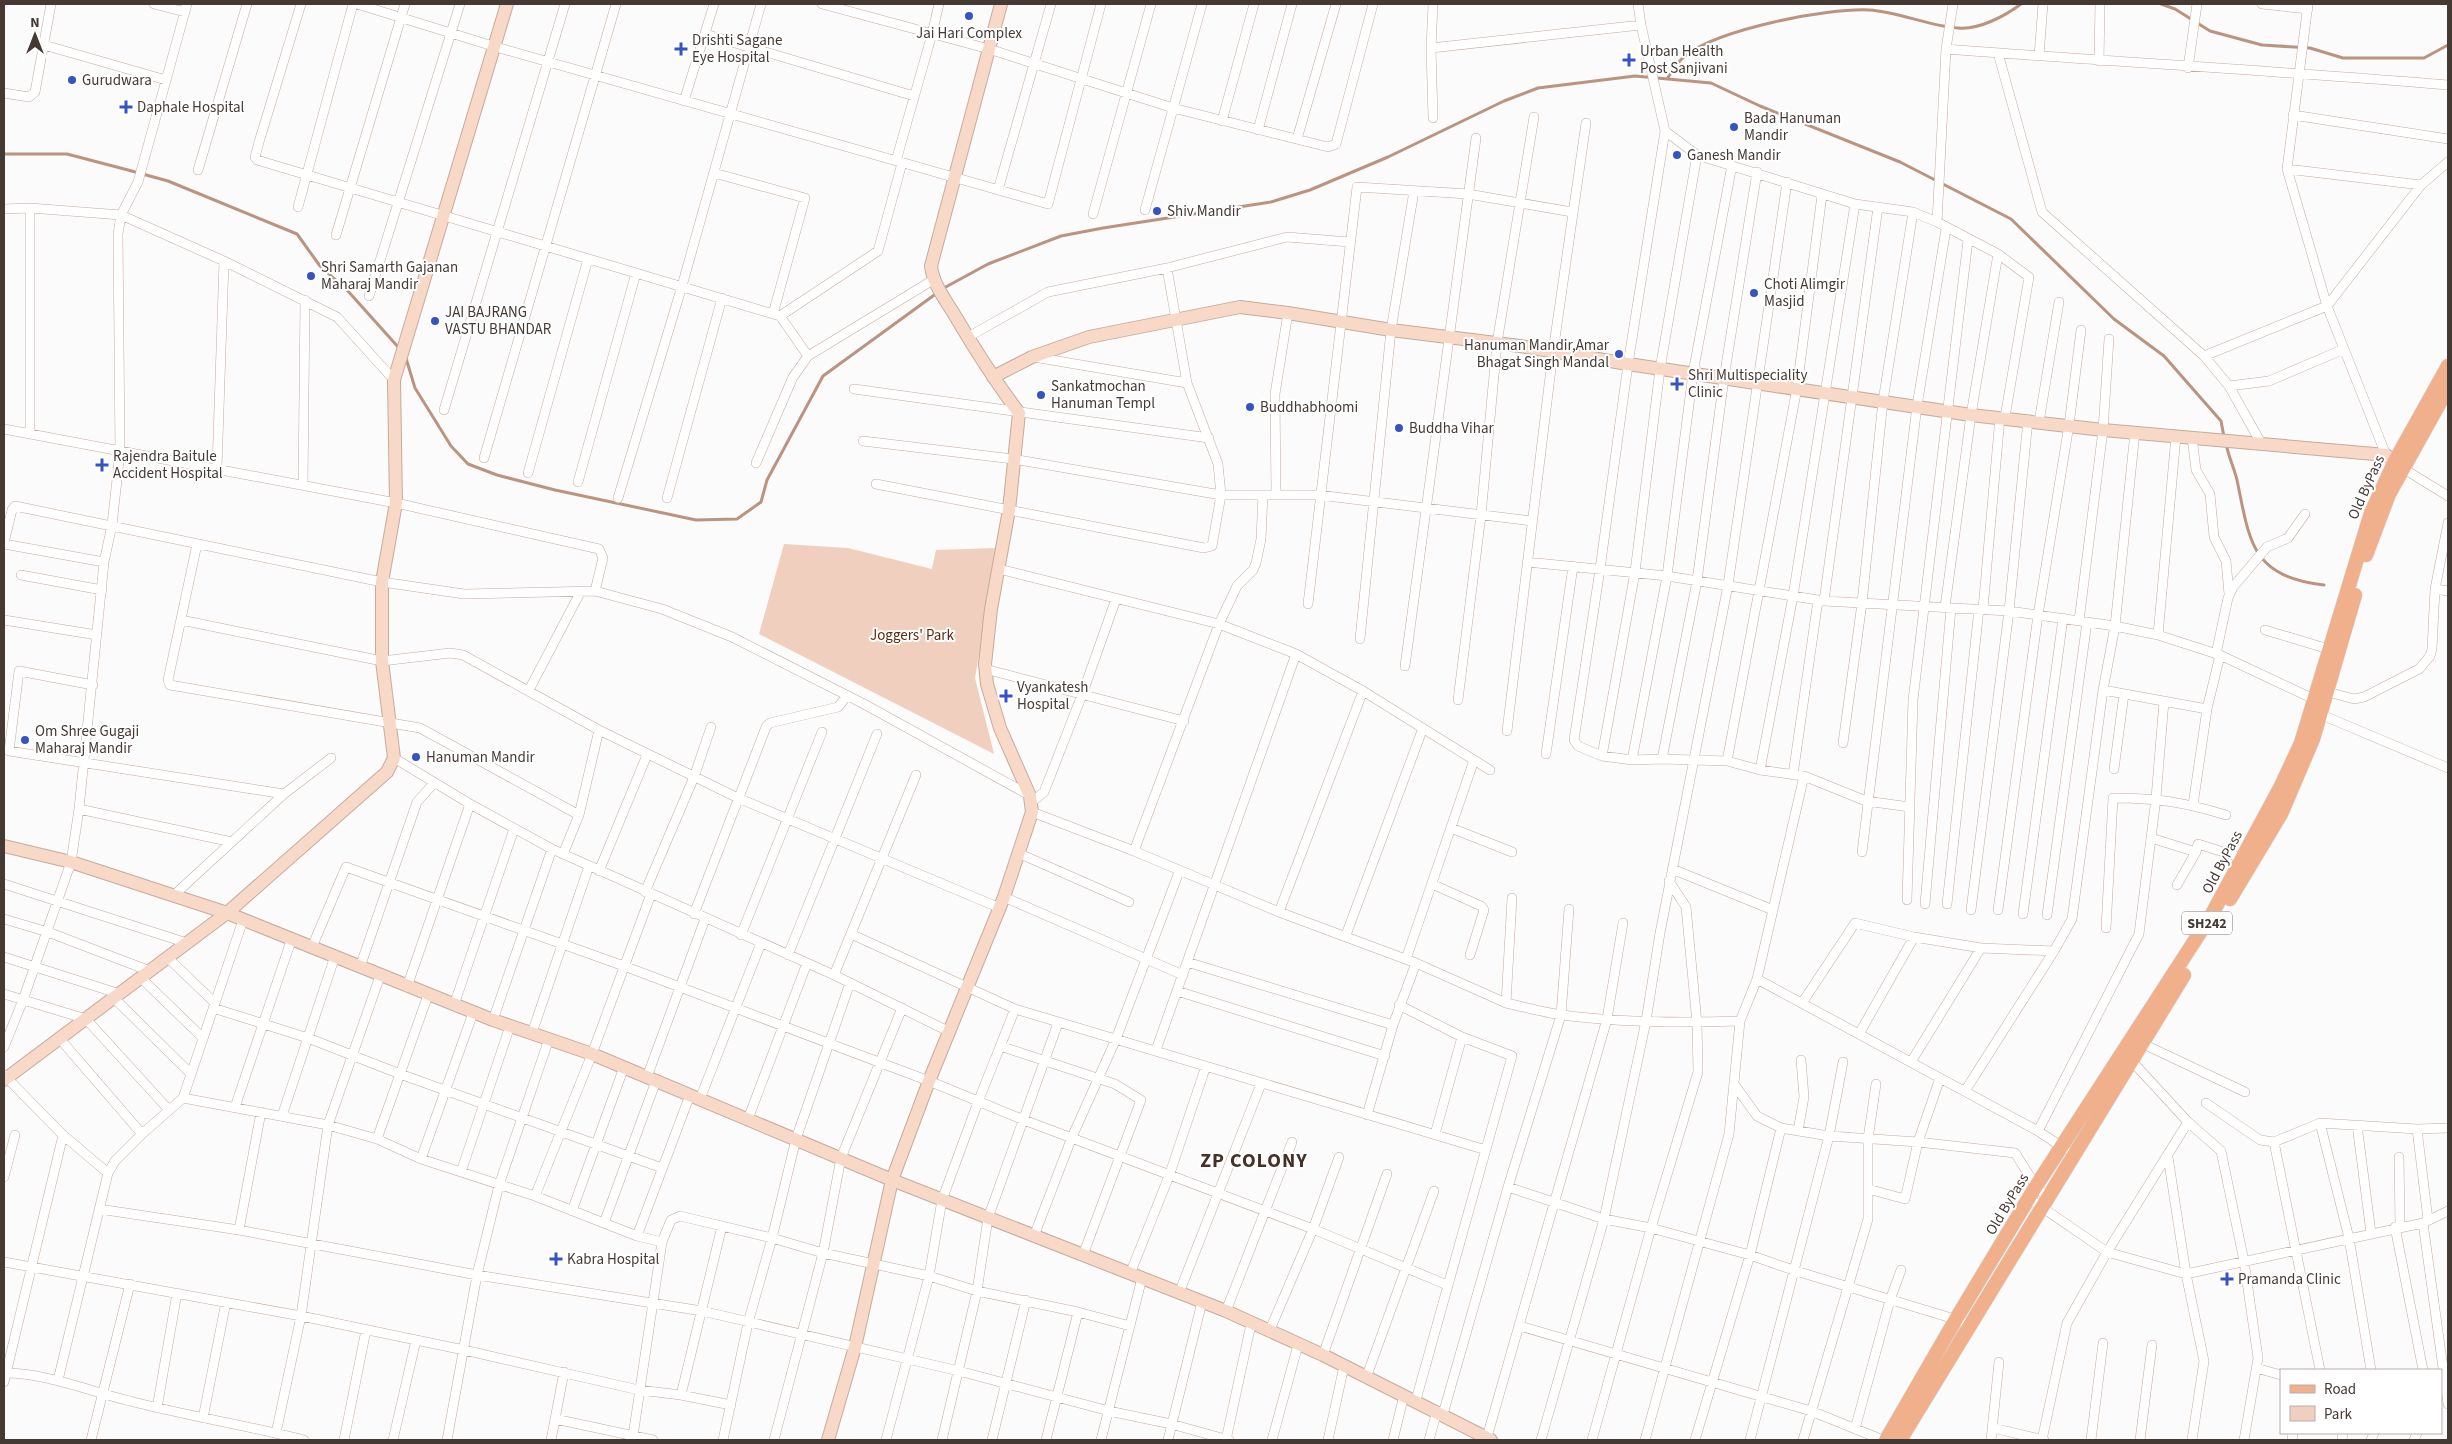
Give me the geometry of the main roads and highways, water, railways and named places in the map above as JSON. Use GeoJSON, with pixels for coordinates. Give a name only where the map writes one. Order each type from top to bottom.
{"type":"FeatureCollection","features":[{"type":"Feature","properties":{"kind":"main road","name":"Old ByPass"},"geometry":{"type":"LineString","coordinates":[[1900,1440],[1971,1324],[2068,1151],[2281,814],[2334,651],[2371,513],[2395,462],[2448,366]]}},
{"type":"Feature","properties":{"kind":"main road","name":"Old ByPass"},"geometry":{"type":"LineString","coordinates":[[2395,462],[2448,388]]}},
{"type":"Feature","properties":{"kind":"main road","name":"Old ByPass"},"geometry":{"type":"LineString","coordinates":[[2137,1041],[2212,914],[2281,786],[2319,701]]}},
{"type":"Feature","properties":{"kind":"main road","name":"Old ByPass"},"geometry":{"type":"LineString","coordinates":[[2040,1201],[2036,1186],[2068,1151]]}},
{"type":"Feature","properties":{"kind":"main road","name":"Old ByPass"},"geometry":{"type":"LineString","coordinates":[[1885,1440],[1956,1319],[2040,1201]]}},
{"type":"Feature","properties":{"kind":"waterway"},"geometry":{"type":"LineString","coordinates":[[1667,79],[1683,57],[1702,46],[1723,37],[1774,22],[1850,10],[1869,10],[1892,13],[1936,25],[1966,28],[1991,21],[2021,4]]}},
{"type":"Feature","properties":{"kind":"waterway"},"geometry":{"type":"LineString","coordinates":[[2161,4],[2175,9],[2210,31],[2262,45],[2310,48],[2343,58],[2424,58],[2448,45]]}},
{"type":"Feature","properties":{"kind":"waterway"},"geometry":{"type":"LineString","coordinates":[[942,289],[988,264],[1061,236],[1271,202],[1310,190],[1388,157],[1504,101],[1538,88],[1635,76],[1711,83],[1760,106],[1900,162],[2011,219],[2114,319],[2164,356],[2221,421],[2224,437]]}},
{"type":"Feature","properties":{"kind":"waterway"},"geometry":{"type":"LineString","coordinates":[[4,154],[67,154],[128,170],[168,181],[297,234],[320,266],[347,290],[399,348]]}},
{"type":"Feature","properties":{"kind":"waterway"},"geometry":{"type":"LineString","coordinates":[[405,355],[415,388],[451,446],[468,464],[497,475],[555,490],[696,520],[737,519],[761,502],[767,480],[823,376],[937,293]]}},
{"type":"Feature","properties":{"kind":"waterway"},"geometry":{"type":"LineString","coordinates":[[2226,443],[2237,480],[2246,522],[2258,553],[2281,574],[2324,585]]}},
{"type":"Feature","properties":{"kind":"place","name":"Jai Hari Complex"},"geometry":{"type":"Point","coordinates":[969,16]}},
{"type":"Feature","properties":{"kind":"place","name":"Drishti Sagane Eye Hospital"},"geometry":{"type":"Point","coordinates":[681,49]}},
{"type":"Feature","properties":{"kind":"place","name":"Urban Health Post Sanjivani"},"geometry":{"type":"Point","coordinates":[1629,60]}},
{"type":"Feature","properties":{"kind":"place","name":"Gurudwara"},"geometry":{"type":"Point","coordinates":[72,80]}},
{"type":"Feature","properties":{"kind":"place","name":"Daphale Hospital"},"geometry":{"type":"Point","coordinates":[126,107]}},
{"type":"Feature","properties":{"kind":"place","name":"Bada Hanuman Mandir"},"geometry":{"type":"Point","coordinates":[1734,127]}},
{"type":"Feature","properties":{"kind":"place","name":"Ganesh Mandir"},"geometry":{"type":"Point","coordinates":[1677,155]}},
{"type":"Feature","properties":{"kind":"place","name":"Shiv Mandir"},"geometry":{"type":"Point","coordinates":[1157,211]}},
{"type":"Feature","properties":{"kind":"place","name":"Shri Samarth Gajanan Maharaj Mandir"},"geometry":{"type":"Point","coordinates":[311,276]}},
{"type":"Feature","properties":{"kind":"place","name":"Choti Alimgir Masjid"},"geometry":{"type":"Point","coordinates":[1754,293]}},
{"type":"Feature","properties":{"kind":"place","name":"JAI BAJRANG VASTU BHANDAR"},"geometry":{"type":"Point","coordinates":[435,321]}},
{"type":"Feature","properties":{"kind":"place","name":"Hanuman Mandir,Amar Bhagat Singh Mandal"},"geometry":{"type":"Point","coordinates":[1619,354]}},
{"type":"Feature","properties":{"kind":"place","name":"Shri Multispeciality Clinic"},"geometry":{"type":"Point","coordinates":[1677,384]}},
{"type":"Feature","properties":{"kind":"place","name":"Sankatmochan Hanuman Templ"},"geometry":{"type":"Point","coordinates":[1041,395]}},
{"type":"Feature","properties":{"kind":"place","name":"Buddhabhoomi"},"geometry":{"type":"Point","coordinates":[1250,407]}},
{"type":"Feature","properties":{"kind":"place","name":"Buddha Vihar"},"geometry":{"type":"Point","coordinates":[1399,428]}},
{"type":"Feature","properties":{"kind":"place","name":"Rajendra Baitule Accident Hospital"},"geometry":{"type":"Point","coordinates":[102,465]}},
{"type":"Feature","properties":{"kind":"place","name":"Vyankatesh Hospital"},"geometry":{"type":"Point","coordinates":[1006,696]}},
{"type":"Feature","properties":{"kind":"place","name":"Om Shree Gugaji Maharaj Mandir"},"geometry":{"type":"Point","coordinates":[25,740]}},
{"type":"Feature","properties":{"kind":"place","name":"Hanuman Mandir"},"geometry":{"type":"Point","coordinates":[416,757]}},
{"type":"Feature","properties":{"kind":"place","name":"Kabra Hospital"},"geometry":{"type":"Point","coordinates":[556,1259]}},
{"type":"Feature","properties":{"kind":"place","name":"Pramanda Clinic"},"geometry":{"type":"Point","coordinates":[2227,1279]}},
{"type":"Feature","properties":{"kind":"district","name":"ZP COLONY"},"geometry":{"type":"Point","coordinates":[1254,1160]}},
{"type":"Feature","properties":{"kind":"park label","name":"Joggers' Park"},"geometry":{"type":"Point","coordinates":[912,635]}}]}
